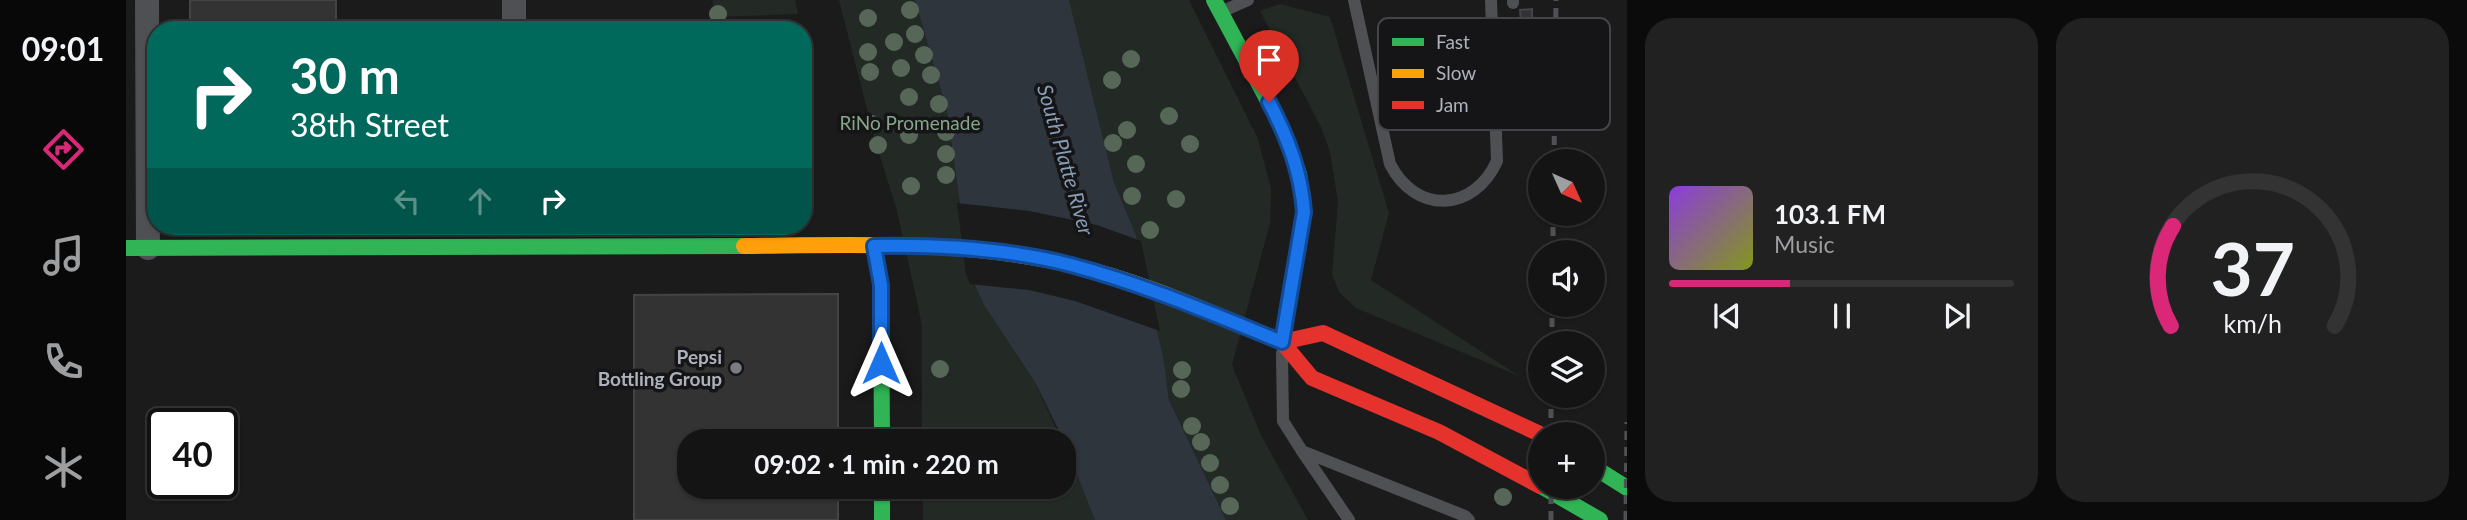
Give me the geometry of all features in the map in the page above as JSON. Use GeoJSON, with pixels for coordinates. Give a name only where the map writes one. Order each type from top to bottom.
{"type":"FeatureCollection","features":[{"type":"Feature","properties":{"kind":"main road"},"geometry":{"type":"LineString","coordinates":[[1217,6],[1281,125],[1294,157],[1302,192],[1303,220],[1282,342]]}},
{"type":"Feature","properties":{"kind":"main road"},"geometry":{"type":"LineString","coordinates":[[137,248],[513,237],[653,242],[925,245],[998,252],[1068,264],[1199,309],[1282,342],[1312,378],[1439,432],[1528,479]]}},
{"type":"Feature","properties":{"kind":"main road"},"geometry":{"type":"LineString","coordinates":[[874,246],[881,285],[881,429]]}},
{"type":"Feature","properties":{"kind":"main road"},"geometry":{"type":"LineString","coordinates":[[1282,342],[1322,333],[1528,428]]}},
{"type":"Feature","properties":{"kind":"main road"},"geometry":{"type":"LineString","coordinates":[[1605,474],[1627,488]]}},
{"type":"Feature","properties":{"kind":"main road"},"geometry":{"type":"LineString","coordinates":[[882,499],[882,520]]}},
{"type":"Feature","properties":{"kind":"main road"},"geometry":{"type":"LineString","coordinates":[[1564,499],[1600,520]]}},
{"type":"Feature","properties":{"kind":"street"},"geometry":{"type":"LineString","coordinates":[[137,248],[147,0]]}},
{"type":"Feature","properties":{"kind":"street"},"geometry":{"type":"LineString","coordinates":[[514,0],[514,21]]}},
{"type":"Feature","properties":{"kind":"lane"},"geometry":{"type":"LineString","coordinates":[[1217,6],[1248,0]]}},
{"type":"Feature","properties":{"kind":"lane"},"geometry":{"type":"LineString","coordinates":[[1354,0],[1378,109]]}},
{"type":"Feature","properties":{"kind":"lane"},"geometry":{"type":"LineString","coordinates":[[1491,0],[1492,18]]}},
{"type":"Feature","properties":{"kind":"lane"},"geometry":{"type":"LineString","coordinates":[[1383,130],[1390,164],[1407,188],[1420,197],[1454,200],[1476,191],[1491,175],[1497,160],[1496,130]]}},
{"type":"Feature","properties":{"kind":"lane"},"geometry":{"type":"LineString","coordinates":[[1282,342],[1283,421],[1349,520]]}},
{"type":"Feature","properties":{"kind":"lane"},"geometry":{"type":"LineString","coordinates":[[1302,451],[1465,516],[1468,520]]}},
{"type":"Feature","properties":{"kind":"green space"},"geometry":{"type":"Polygon","coordinates":[[[713,0],[795,0],[798,14],[713,17],[713,0]]]}},
{"type":"Feature","properties":{"kind":"green space","name":"RiNo Promenade"},"geometry":{"type":"Polygon","coordinates":[[[839,0],[915,0],[947,111],[970,275],[984,305],[1035,383],[1056,429],[922,429],[922,326],[896,207],[876,144],[839,0]]]}},
{"type":"Feature","properties":{"kind":"green space"},"geometry":{"type":"Polygon","coordinates":[[[1069,0],[1189,0],[1258,139],[1271,189],[1270,223],[1232,365],[1261,435],[1308,520],[1226,520],[1169,400],[1164,361],[1136,235],[1114,182],[1069,0]]]}},
{"type":"Feature","properties":{"kind":"green space"},"geometry":{"type":"Polygon","coordinates":[[[1280,4],[1330,17],[1389,213],[1371,280],[1519,376],[1356,308],[1339,292],[1332,274],[1338,202],[1330,152],[1321,127],[1260,11],[1280,4]]]}},
{"type":"Feature","properties":{"kind":"green space"},"geometry":{"type":"Polygon","coordinates":[[[1076,471],[1095,520],[923,520],[923,499],[1076,499],[1076,471]]]}},
{"type":"Feature","properties":{"kind":"water","name":"South Platte River"},"geometry":{"type":"Polygon","coordinates":[[[915,0],[1069,0],[1114,182],[1136,235],[1164,361],[1169,400],[1226,520],[1095,520],[1076,472],[1076,429],[1058,429],[1036,384],[984,305],[970,275],[947,111],[915,0]]]}},
{"type":"Feature","properties":{"kind":"pier"},"geometry":{"type":"Polygon","coordinates":[[[957,203],[1029,211],[1097,225],[1141,241],[1160,331],[1075,301],[1029,290],[970,284],[966,275],[957,203]]]}},
{"type":"Feature","properties":{"kind":"building"},"geometry":{"type":"Polygon","coordinates":[[[190,0],[336,0],[336,21],[190,21],[190,0]]]}},
{"type":"Feature","properties":{"kind":"building"},"geometry":{"type":"Polygon","coordinates":[[[1532,9],[1532,18],[1521,18],[1520,10],[1532,9]]]}},
{"type":"Feature","properties":{"kind":"building","name":"Pepsi Bottling Group"},"geometry":{"type":"Polygon","coordinates":[[[838,294],[838,429],[677,429],[677,499],[838,499],[838,520],[634,520],[634,295],[838,294]]]}},
{"type":"Feature","properties":{"kind":"railway"},"geometry":{"type":"LineString","coordinates":[[1556,0],[1556,18]]}},
{"type":"Feature","properties":{"kind":"railway"},"geometry":{"type":"LineString","coordinates":[[1554,130],[1554,149]]}},
{"type":"Feature","properties":{"kind":"railway"},"geometry":{"type":"LineString","coordinates":[[1553,226],[1553,240]]}},
{"type":"Feature","properties":{"kind":"railway"},"geometry":{"type":"LineString","coordinates":[[1552,317],[1552,331]]}},
{"type":"Feature","properties":{"kind":"railway"},"geometry":{"type":"LineString","coordinates":[[1551,408],[1551,422]]}},
{"type":"Feature","properties":{"kind":"railway"},"geometry":{"type":"LineString","coordinates":[[1626,520],[1627,422]]}},
{"type":"Feature","properties":{"kind":"railway"},"geometry":{"type":"LineString","coordinates":[[1551,499],[1551,520]]}},
{"type":"Feature","properties":{"kind":"traffic: fast"},"geometry":{"type":"LineString","coordinates":[[1214,0],[1281,125],[1299,174],[1304,212],[1282,342]]}},
{"type":"Feature","properties":{"kind":"traffic: fast"},"geometry":{"type":"LineString","coordinates":[[126,248],[744,246]]}},
{"type":"Feature","properties":{"kind":"traffic: fast"},"geometry":{"type":"LineString","coordinates":[[874,246],[881,285],[882,429]]}},
{"type":"Feature","properties":{"kind":"traffic: fast"},"geometry":{"type":"LineString","coordinates":[[1605,474],[1627,488]]}},
{"type":"Feature","properties":{"kind":"traffic: fast"},"geometry":{"type":"LineString","coordinates":[[882,499],[882,520]]}},
{"type":"Feature","properties":{"kind":"traffic: fast"},"geometry":{"type":"LineString","coordinates":[[1564,499],[1600,520]]}},
{"type":"Feature","properties":{"kind":"traffic: slow"},"geometry":{"type":"LineString","coordinates":[[744,246],[947,247],[1027,256],[1121,279],[1277,340]]}},
{"type":"Feature","properties":{"kind":"traffic: jam"},"geometry":{"type":"LineString","coordinates":[[1282,342],[1323,333],[1528,428]]}},
{"type":"Feature","properties":{"kind":"traffic: jam"},"geometry":{"type":"LineString","coordinates":[[1277,340],[1282,342],[1312,378],[1439,432],[1528,480]]}},
{"type":"Feature","properties":{"kind":"place","name":"Pepsi Bottling Group"},"geometry":{"type":"Point","coordinates":[736,368]}},
{"type":"Feature","properties":{"kind":"route"},"geometry":{"type":"LineString","coordinates":[[881,363],[881,285],[874,246],[925,245],[998,252],[1068,264],[1171,298],[1282,342],[1304,212],[1294,157],[1269,102]]}}]}
